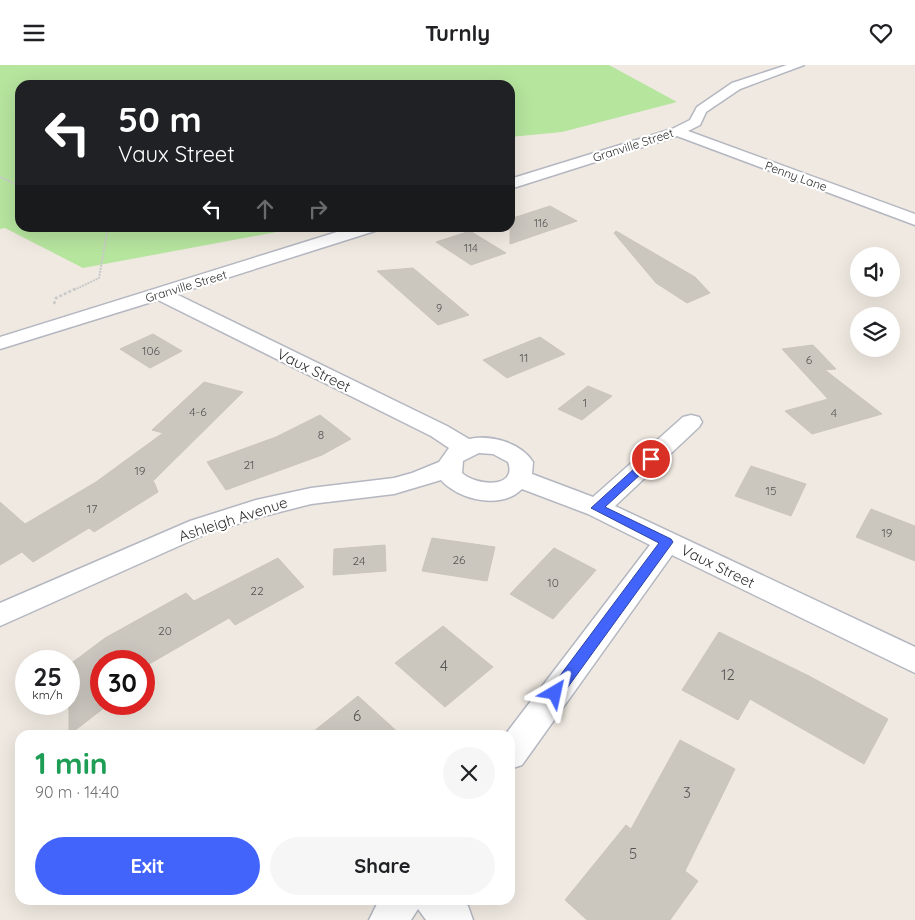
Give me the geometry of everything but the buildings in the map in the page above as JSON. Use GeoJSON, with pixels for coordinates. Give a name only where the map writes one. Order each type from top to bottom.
{"type":"FeatureCollection","features":[{"type":"Feature","properties":{"kind":"street"},"geometry":{"type":"LineString","coordinates":[[772,65],[792,67]]}},
{"type":"Feature","properties":{"kind":"street","name":"Granville Street"},"geometry":{"type":"LineString","coordinates":[[515,182],[677,132],[695,122],[701,110],[730,89],[792,67]]}},
{"type":"Feature","properties":{"kind":"street","name":"Penny Lane"},"geometry":{"type":"LineString","coordinates":[[677,132],[915,220]]}},
{"type":"Feature","properties":{"kind":"street","name":"Granville Street"},"geometry":{"type":"LineString","coordinates":[[0,343],[356,232]]}},
{"type":"Feature","properties":{"kind":"street","name":"Vaux Street"},"geometry":{"type":"LineString","coordinates":[[160,294],[430,427],[466,448]]}},
{"type":"Feature","properties":{"kind":"street"},"geometry":{"type":"LineString","coordinates":[[597,508],[691,422]]}},
{"type":"Feature","properties":{"kind":"street"},"geometry":{"type":"LineString","coordinates":[[488,445],[508,451],[520,463],[521,471],[518,478],[501,490],[477,491],[456,483],[450,475],[449,467],[450,460],[466,448],[488,445]]}},
{"type":"Feature","properties":{"kind":"street","name":"Ashleigh Avenue"},"geometry":{"type":"LineString","coordinates":[[0,615],[199,527],[256,509],[310,496],[394,486],[420,479],[449,467]]}},
{"type":"Feature","properties":{"kind":"street","name":"Vaux Street"},"geometry":{"type":"LineString","coordinates":[[518,478],[597,508],[915,661]]}},
{"type":"Feature","properties":{"kind":"street"},"geometry":{"type":"LineString","coordinates":[[515,747],[667,542]]}},
{"type":"Feature","properties":{"kind":"street"},"geometry":{"type":"LineString","coordinates":[[388,920],[398,905]]}},
{"type":"Feature","properties":{"kind":"street"},"geometry":{"type":"LineString","coordinates":[[438,905],[454,920]]}},
{"type":"Feature","properties":{"kind":"path"},"geometry":{"type":"LineString","coordinates":[[0,177],[15,184]]}},
{"type":"Feature","properties":{"kind":"path"},"geometry":{"type":"LineString","coordinates":[[43,330],[56,298],[99,278],[107,232]]}},
{"type":"Feature","properties":{"kind":"green space"},"geometry":{"type":"Polygon","coordinates":[[[0,65],[609,65],[677,102],[562,132],[515,137],[515,80],[15,80],[15,232],[276,232],[83,268],[5,228],[0,229],[0,65]]]}},
{"type":"Feature","properties":{"kind":"route"},"geometry":{"type":"LineString","coordinates":[[555,693],[667,542],[597,508],[651,459]]}}]}
